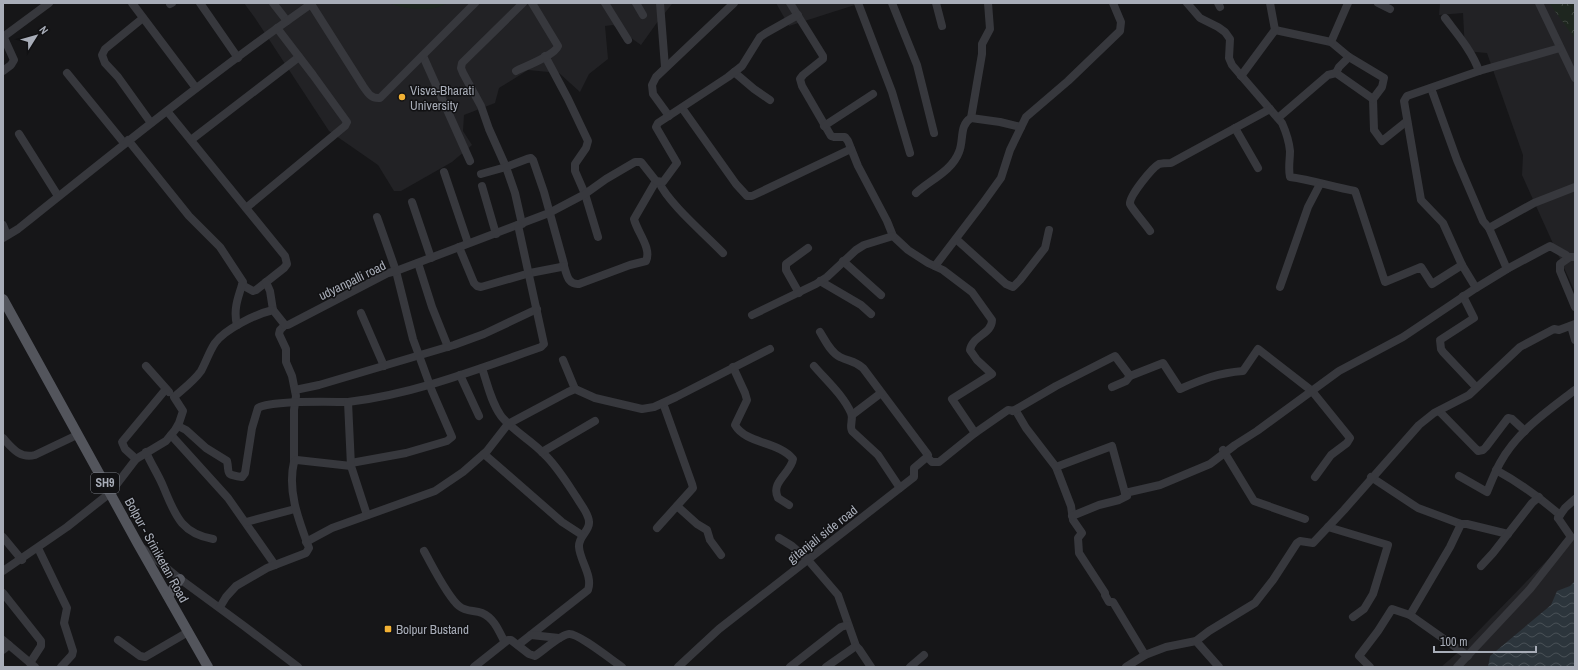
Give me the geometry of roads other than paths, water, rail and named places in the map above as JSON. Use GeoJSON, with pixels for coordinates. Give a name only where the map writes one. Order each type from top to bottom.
{"type":"FeatureCollection","features":[{"type":"Feature","properties":{"kind":"main road","name":"Bolpur - Sriniketan Road"},"geometry":{"type":"LineString","coordinates":[[3,299],[77,435],[208,667]]}},
{"type":"Feature","properties":{"kind":"main road"},"geometry":{"type":"LineString","coordinates":[[168,596],[180,579]]}},
{"type":"Feature","properties":{"kind":"street"},"geometry":{"type":"LineString","coordinates":[[3,71],[11,65],[14,60],[3,38],[49,3]]}},
{"type":"Feature","properties":{"kind":"street"},"geometry":{"type":"LineString","coordinates":[[132,3],[196,88]]}},
{"type":"Feature","properties":{"kind":"street"},"geometry":{"type":"LineString","coordinates":[[200,3],[238,58]]}},
{"type":"Feature","properties":{"kind":"street"},"geometry":{"type":"LineString","coordinates":[[273,3],[287,21]]}},
{"type":"Feature","properties":{"kind":"street"},"geometry":{"type":"LineString","coordinates":[[3,225],[5,237],[18,229],[196,88],[311,3],[370,96],[380,98],[475,3]]}},
{"type":"Feature","properties":{"kind":"street"},"geometry":{"type":"LineString","coordinates":[[178,426],[186,430],[206,448],[224,459],[227,463],[226,470],[229,473],[242,477],[245,473],[252,428],[258,408],[266,405],[367,400],[430,385],[541,347],[544,344],[515,193],[481,106],[461,68],[462,62],[523,3]]}},
{"type":"Feature","properties":{"kind":"street"},"geometry":{"type":"LineString","coordinates":[[516,71],[557,49],[558,46],[532,3]]}},
{"type":"Feature","properties":{"kind":"street"},"geometry":{"type":"LineString","coordinates":[[605,3],[628,40]]}},
{"type":"Feature","properties":{"kind":"street"},"geometry":{"type":"LineString","coordinates":[[636,3],[643,15]]}},
{"type":"Feature","properties":{"kind":"street"},"geometry":{"type":"LineString","coordinates":[[660,3],[665,67]]}},
{"type":"Feature","properties":{"kind":"street"},"geometry":{"type":"LineString","coordinates":[[669,116],[653,94],[652,86],[656,77],[734,3]]}},
{"type":"Feature","properties":{"kind":"street"},"geometry":{"type":"LineString","coordinates":[[790,3],[823,56],[823,60],[800,79],[802,86],[831,136],[845,137],[848,141],[858,166],[887,221],[893,236],[908,250],[943,270],[972,292],[992,320],[992,325],[974,342],[970,350],[977,360],[992,374],[952,399],[975,433]]}},
{"type":"Feature","properties":{"kind":"street"},"geometry":{"type":"LineString","coordinates":[[858,3],[892,92],[910,153]]}},
{"type":"Feature","properties":{"kind":"street"},"geometry":{"type":"LineString","coordinates":[[892,3],[916,65],[934,133]]}},
{"type":"Feature","properties":{"kind":"street"},"geometry":{"type":"LineString","coordinates":[[936,3],[942,26]]}},
{"type":"Feature","properties":{"kind":"street"},"geometry":{"type":"LineString","coordinates":[[916,193],[952,164],[960,151],[964,126],[971,118],[982,54],[982,44],[990,29],[988,3]]}},
{"type":"Feature","properties":{"kind":"street"},"geometry":{"type":"LineString","coordinates":[[935,266],[1001,178],[1010,150],[1026,117],[1068,81],[1120,31],[1121,22],[1113,3]]}},
{"type":"Feature","properties":{"kind":"street"},"geometry":{"type":"LineString","coordinates":[[1187,3],[1200,18],[1218,27],[1230,39],[1229,58],[1240,76],[1278,118],[1287,134],[1290,151],[1288,170],[1290,177],[1355,191],[1385,282],[1421,267],[1432,284],[1462,265]]}},
{"type":"Feature","properties":{"kind":"street"},"geometry":{"type":"LineString","coordinates":[[1240,76],[1275,30],[1270,3]]}},
{"type":"Feature","properties":{"kind":"street"},"geometry":{"type":"LineString","coordinates":[[1331,42],[1348,3]]}},
{"type":"Feature","properties":{"kind":"street"},"geometry":{"type":"LineString","coordinates":[[1378,3],[1390,9]]}},
{"type":"Feature","properties":{"kind":"street"},"geometry":{"type":"LineString","coordinates":[[1538,3],[1575,78]]}},
{"type":"Feature","properties":{"kind":"street"},"geometry":{"type":"LineString","coordinates":[[481,174],[506,167],[527,158],[531,158],[533,160],[544,192],[568,280],[574,284],[579,284],[630,265],[646,261],[648,257],[647,251],[634,219],[658,182],[665,180],[676,163],[656,127],[658,123],[742,66],[760,37],[798,15]]}},
{"type":"Feature","properties":{"kind":"street"},"geometry":{"type":"LineString","coordinates":[[143,18],[105,49],[102,54],[105,63],[118,77],[152,123]]}},
{"type":"Feature","properties":{"kind":"street"},"geometry":{"type":"LineString","coordinates":[[1445,18],[1461,40],[1479,71]]}},
{"type":"Feature","properties":{"kind":"street"},"geometry":{"type":"LineString","coordinates":[[246,208],[318,149],[345,126],[347,122],[277,28]]}},
{"type":"Feature","properties":{"kind":"street"},"geometry":{"type":"LineString","coordinates":[[1275,30],[1331,42],[1349,57],[1384,78],[1382,87],[1373,99],[1374,130],[1382,141],[1407,121]]}},
{"type":"Feature","properties":{"kind":"street"},"geometry":{"type":"LineString","coordinates":[[1476,288],[1462,265],[1443,223],[1421,200],[1404,101],[1407,96],[1479,71],[1560,48]]}},
{"type":"Feature","properties":{"kind":"street"},"geometry":{"type":"LineString","coordinates":[[423,56],[470,161]]}},
{"type":"Feature","properties":{"kind":"street"},"geometry":{"type":"LineString","coordinates":[[545,56],[588,141],[586,148],[575,164],[578,178],[585,194],[598,237]]}},
{"type":"Feature","properties":{"kind":"street"},"geometry":{"type":"LineString","coordinates":[[191,140],[299,57]]}},
{"type":"Feature","properties":{"kind":"street"},"geometry":{"type":"LineString","coordinates":[[1336,73],[1339,67],[1349,57]]}},
{"type":"Feature","properties":{"kind":"street"},"geometry":{"type":"LineString","coordinates":[[734,72],[770,100]]}},
{"type":"Feature","properties":{"kind":"street"},"geometry":{"type":"LineString","coordinates":[[67,73],[189,216],[220,247],[243,282],[236,304],[235,318],[237,325]]}},
{"type":"Feature","properties":{"kind":"street"},"geometry":{"type":"LineString","coordinates":[[1278,118],[1322,79],[1328,75],[1336,73],[1373,99]]}},
{"type":"Feature","properties":{"kind":"street"},"geometry":{"type":"LineString","coordinates":[[1431,88],[1483,221],[1489,228],[1507,269]]}},
{"type":"Feature","properties":{"kind":"street"},"geometry":{"type":"LineString","coordinates":[[824,126],[873,94]]}},
{"type":"Feature","properties":{"kind":"street"},"geometry":{"type":"LineString","coordinates":[[682,108],[736,184],[747,196],[752,196],[851,149]]}},
{"type":"Feature","properties":{"kind":"street"},"geometry":{"type":"LineString","coordinates":[[1150,231],[1130,203],[1132,197],[1154,168],[1160,164],[1171,163],[1270,109]]}},
{"type":"Feature","properties":{"kind":"street"},"geometry":{"type":"LineString","coordinates":[[167,111],[286,256],[287,264],[284,268],[253,291],[242,285]]}},
{"type":"Feature","properties":{"kind":"street"},"geometry":{"type":"LineString","coordinates":[[971,118],[1000,122],[1021,127]]}},
{"type":"Feature","properties":{"kind":"street"},"geometry":{"type":"LineString","coordinates":[[1235,128],[1258,168]]}},
{"type":"Feature","properties":{"kind":"street"},"geometry":{"type":"LineString","coordinates":[[19,134],[58,196]]}},
{"type":"Feature","properties":{"kind":"street","name":"udyanpalli road"},"geometry":{"type":"LineString","coordinates":[[285,326],[388,273],[549,213],[585,194],[606,179],[639,161],[642,162],[658,182]]}},
{"type":"Feature","properties":{"kind":"street"},"geometry":{"type":"LineString","coordinates":[[444,172],[468,244]]}},
{"type":"Feature","properties":{"kind":"street"},"geometry":{"type":"LineString","coordinates":[[658,182],[675,204],[723,253]]}},
{"type":"Feature","properties":{"kind":"street"},"geometry":{"type":"LineString","coordinates":[[1280,287],[1308,207],[1320,184]]}},
{"type":"Feature","properties":{"kind":"street"},"geometry":{"type":"LineString","coordinates":[[482,186],[496,234]]}},
{"type":"Feature","properties":{"kind":"street"},"geometry":{"type":"LineString","coordinates":[[1489,228],[1534,202],[1575,187]]}},
{"type":"Feature","properties":{"kind":"street"},"geometry":{"type":"LineString","coordinates":[[412,202],[431,258]]}},
{"type":"Feature","properties":{"kind":"street"},"geometry":{"type":"LineString","coordinates":[[294,462],[297,460],[351,464],[406,453],[451,438],[413,339],[396,271],[377,217]]}},
{"type":"Feature","properties":{"kind":"street"},"geometry":{"type":"LineString","coordinates":[[956,239],[1006,284],[1013,287],[1045,248],[1049,230]]}},
{"type":"Feature","properties":{"kind":"street"},"geometry":{"type":"LineString","coordinates":[[752,315],[820,282],[843,261],[864,245],[893,236]]}},
{"type":"Feature","properties":{"kind":"street"},"geometry":{"type":"LineString","coordinates":[[1125,493],[1160,485],[1210,464],[1223,452],[1339,371],[1403,337],[1463,296],[1507,269],[1550,246],[1572,258]]}},
{"type":"Feature","properties":{"kind":"street"},"geometry":{"type":"LineString","coordinates":[[459,247],[474,283],[476,286],[481,287],[530,273],[564,266]]}},
{"type":"Feature","properties":{"kind":"street"},"geometry":{"type":"LineString","coordinates":[[799,293],[786,270],[786,264],[808,248]]}},
{"type":"Feature","properties":{"kind":"street"},"geometry":{"type":"LineString","coordinates":[[1572,258],[1560,264],[1560,271],[1575,307]]}},
{"type":"Feature","properties":{"kind":"street"},"geometry":{"type":"LineString","coordinates":[[843,261],[881,295]]}},
{"type":"Feature","properties":{"kind":"street"},"geometry":{"type":"LineString","coordinates":[[418,263],[432,307],[448,347]]}},
{"type":"Feature","properties":{"kind":"street"},"geometry":{"type":"LineString","coordinates":[[220,607],[226,597],[236,586],[275,565],[306,553],[309,548],[295,509],[292,481],[294,462],[294,410],[296,403],[292,376],[286,362],[286,349],[280,334],[280,330],[285,326],[273,310],[270,291],[266,282]]}},
{"type":"Feature","properties":{"kind":"street"},"geometry":{"type":"LineString","coordinates":[[820,282],[861,305],[871,314]]}},
{"type":"Feature","properties":{"kind":"street"},"geometry":{"type":"LineString","coordinates":[[1463,296],[1474,318],[1440,340],[1440,345],[1443,352],[1476,387]]}},
{"type":"Feature","properties":{"kind":"street"},"geometry":{"type":"LineString","coordinates":[[295,390],[319,385],[448,347],[484,334],[537,309]]}},
{"type":"Feature","properties":{"kind":"street"},"geometry":{"type":"LineString","coordinates":[[174,397],[201,371],[208,355],[223,333],[237,325],[273,310]]}},
{"type":"Feature","properties":{"kind":"street"},"geometry":{"type":"LineString","coordinates":[[361,313],[384,366]]}},
{"type":"Feature","properties":{"kind":"street"},"geometry":{"type":"LineString","coordinates":[[1126,667],[1145,655],[1166,647],[1196,641],[1209,631],[1255,603],[1273,580],[1298,543],[1300,541],[1312,543],[1419,425],[1439,411],[1469,395],[1520,347],[1554,329],[1559,330],[1573,325],[1575,340]]}},
{"type":"Feature","properties":{"kind":"street"},"geometry":{"type":"LineString","coordinates":[[820,332],[832,351],[838,356],[859,364],[932,462],[939,462],[975,433],[1008,410],[1016,411],[1026,428],[1056,467],[1071,506],[1072,516],[1082,533],[1078,538],[1079,553],[1105,593],[1104,595],[1109,602],[1113,602],[1145,655]]}},
{"type":"Feature","properties":{"kind":"street"},"geometry":{"type":"LineString","coordinates":[[563,360],[575,389],[595,398],[642,409],[663,403],[770,349]]}},
{"type":"Feature","properties":{"kind":"street"},"geometry":{"type":"LineString","coordinates":[[1112,388],[1126,381],[1130,376],[1163,363],[1180,389],[1207,377],[1224,372],[1243,371],[1258,349],[1312,391],[1350,438],[1347,443],[1331,455],[1315,477]]}},
{"type":"Feature","properties":{"kind":"street"},"geometry":{"type":"LineString","coordinates":[[1013,411],[1056,386],[1115,356],[1130,376]]}},
{"type":"Feature","properties":{"kind":"street"},"geometry":{"type":"LineString","coordinates":[[3,571],[22,560],[110,493],[136,459],[160,445],[178,426],[183,411],[174,397],[146,366]]}},
{"type":"Feature","properties":{"kind":"street"},"geometry":{"type":"LineString","coordinates":[[814,366],[845,402],[852,414],[850,426],[852,431],[878,455],[900,488]]}},
{"type":"Feature","properties":{"kind":"street"},"geometry":{"type":"LineString","coordinates":[[482,368],[496,407],[508,424],[542,452],[561,474],[587,514],[589,524],[580,539],[579,546],[582,562],[590,579],[588,590],[518,645]]}},
{"type":"Feature","properties":{"kind":"street"},"geometry":{"type":"LineString","coordinates":[[733,368],[747,400],[736,421],[735,425],[737,430],[748,436],[770,444],[787,453],[793,459],[791,465],[778,483],[776,491],[778,498],[789,505]]}},
{"type":"Feature","properties":{"kind":"street"},"geometry":{"type":"LineString","coordinates":[[460,375],[479,416]]}},
{"type":"Feature","properties":{"kind":"street"},"geometry":{"type":"LineString","coordinates":[[136,459],[125,449],[122,442],[166,389]]}},
{"type":"Feature","properties":{"kind":"street"},"geometry":{"type":"LineString","coordinates":[[306,542],[332,528],[435,491],[463,472],[484,454],[508,424],[575,389]]}},
{"type":"Feature","properties":{"kind":"street"},"geometry":{"type":"LineString","coordinates":[[1459,476],[1487,492],[1496,470],[1514,443],[1537,419],[1575,390]]}},
{"type":"Feature","properties":{"kind":"street"},"geometry":{"type":"LineString","coordinates":[[852,414],[881,393]]}},
{"type":"Feature","properties":{"kind":"street"},"geometry":{"type":"LineString","coordinates":[[348,402],[351,464],[367,515]]}},
{"type":"Feature","properties":{"kind":"street"},"geometry":{"type":"LineString","coordinates":[[657,528],[693,488],[663,403]]}},
{"type":"Feature","properties":{"kind":"street"},"geometry":{"type":"LineString","coordinates":[[1439,411],[1478,451],[1483,450],[1486,447],[1508,418],[1512,419],[1525,431]]}},
{"type":"Feature","properties":{"kind":"street"},"geometry":{"type":"LineString","coordinates":[[542,452],[595,421]]}},
{"type":"Feature","properties":{"kind":"street"},"geometry":{"type":"LineString","coordinates":[[3,438],[19,454],[28,457],[77,435]]}},
{"type":"Feature","properties":{"kind":"street"},"geometry":{"type":"LineString","coordinates":[[171,435],[215,483],[246,522],[275,565]]}},
{"type":"Feature","properties":{"kind":"street"},"geometry":{"type":"LineString","coordinates":[[1056,467],[1112,446],[1127,496],[1072,516]]}},
{"type":"Feature","properties":{"kind":"street"},"geometry":{"type":"LineString","coordinates":[[146,452],[172,509],[178,518],[192,532],[201,537],[213,540]]}},
{"type":"Feature","properties":{"kind":"street"},"geometry":{"type":"LineString","coordinates":[[1223,452],[1254,501],[1305,519]]}},
{"type":"Feature","properties":{"kind":"street"},"geometry":{"type":"LineString","coordinates":[[484,454],[562,522],[582,535]]}},
{"type":"Feature","properties":{"kind":"street","name":"gitanjali side road"},"geometry":{"type":"LineString","coordinates":[[678,667],[720,629],[914,477],[914,468],[927,457]]}},
{"type":"Feature","properties":{"kind":"street"},"geometry":{"type":"LineString","coordinates":[[1457,667],[1530,589],[1571,537],[1558,518],[1560,515],[1518,482],[1496,470]]}},
{"type":"Feature","properties":{"kind":"street"},"geometry":{"type":"LineString","coordinates":[[1372,477],[1418,508],[1461,524],[1467,524],[1508,534]]}},
{"type":"Feature","properties":{"kind":"street"},"geometry":{"type":"LineString","coordinates":[[1481,566],[1532,503],[1539,497]]}},
{"type":"Feature","properties":{"kind":"street"},"geometry":{"type":"LineString","coordinates":[[1558,518],[1565,508],[1575,499]]}},
{"type":"Feature","properties":{"kind":"street"},"geometry":{"type":"LineString","coordinates":[[677,506],[706,530],[710,540],[721,555]]}},
{"type":"Feature","properties":{"kind":"street"},"geometry":{"type":"LineString","coordinates":[[246,522],[295,509]]}},
{"type":"Feature","properties":{"kind":"street"},"geometry":{"type":"LineString","coordinates":[[1410,616],[1450,547],[1461,524]]}},
{"type":"Feature","properties":{"kind":"street"},"geometry":{"type":"LineString","coordinates":[[1328,527],[1388,545],[1373,594],[1364,609],[1353,617]]}},
{"type":"Feature","properties":{"kind":"street"},"geometry":{"type":"LineString","coordinates":[[3,537],[22,560]]}},
{"type":"Feature","properties":{"kind":"street"},"geometry":{"type":"LineString","coordinates":[[779,538],[792,546],[808,560],[838,595],[856,646],[860,649],[871,667]]}},
{"type":"Feature","properties":{"kind":"street"},"geometry":{"type":"LineString","coordinates":[[138,544],[180,579],[220,607],[298,667]]}},
{"type":"Feature","properties":{"kind":"street"},"geometry":{"type":"LineString","coordinates":[[38,548],[68,608],[64,623],[73,653],[61,667]]}},
{"type":"Feature","properties":{"kind":"street"},"geometry":{"type":"LineString","coordinates":[[424,551],[458,606],[465,610],[482,613],[488,617],[495,624],[504,641]]}},
{"type":"Feature","properties":{"kind":"street"},"geometry":{"type":"LineString","coordinates":[[3,594],[41,641],[41,646],[33,665],[5,645]]}},
{"type":"Feature","properties":{"kind":"street"},"geometry":{"type":"LineString","coordinates":[[1370,667],[1359,656],[1392,609],[1410,616],[1468,656]]}},
{"type":"Feature","properties":{"kind":"street"},"geometry":{"type":"LineString","coordinates":[[790,667],[841,627],[848,625]]}},
{"type":"Feature","properties":{"kind":"street"},"geometry":{"type":"LineString","coordinates":[[118,640],[145,658],[188,632]]}},
{"type":"Feature","properties":{"kind":"street"},"geometry":{"type":"LineString","coordinates":[[474,667],[504,641],[511,640],[529,654],[535,656],[559,638],[569,634],[574,635],[595,647],[622,667]]}},
{"type":"Feature","properties":{"kind":"street"},"geometry":{"type":"LineString","coordinates":[[531,635],[559,638]]}},
{"type":"Feature","properties":{"kind":"street"},"geometry":{"type":"LineString","coordinates":[[1196,641],[1219,667]]}},
{"type":"Feature","properties":{"kind":"street"},"geometry":{"type":"LineString","coordinates":[[826,667],[856,646]]}},
{"type":"Feature","properties":{"kind":"street"},"geometry":{"type":"LineString","coordinates":[[910,667],[924,655]]}},
{"type":"Feature","properties":{"kind":"water"},"geometry":{"type":"Polygon","coordinates":[[[1575,581],[1575,667],[1488,667],[1490,656],[1551,605],[1557,591],[1570,586],[1575,581]]]}},
{"type":"Feature","properties":{"kind":"place","name":"Visva-Bharati University"},"geometry":{"type":"Point","coordinates":[402,97]}},
{"type":"Feature","properties":{"kind":"place","name":"Bolpur Bustand"},"geometry":{"type":"Point","coordinates":[388,629]}}]}
